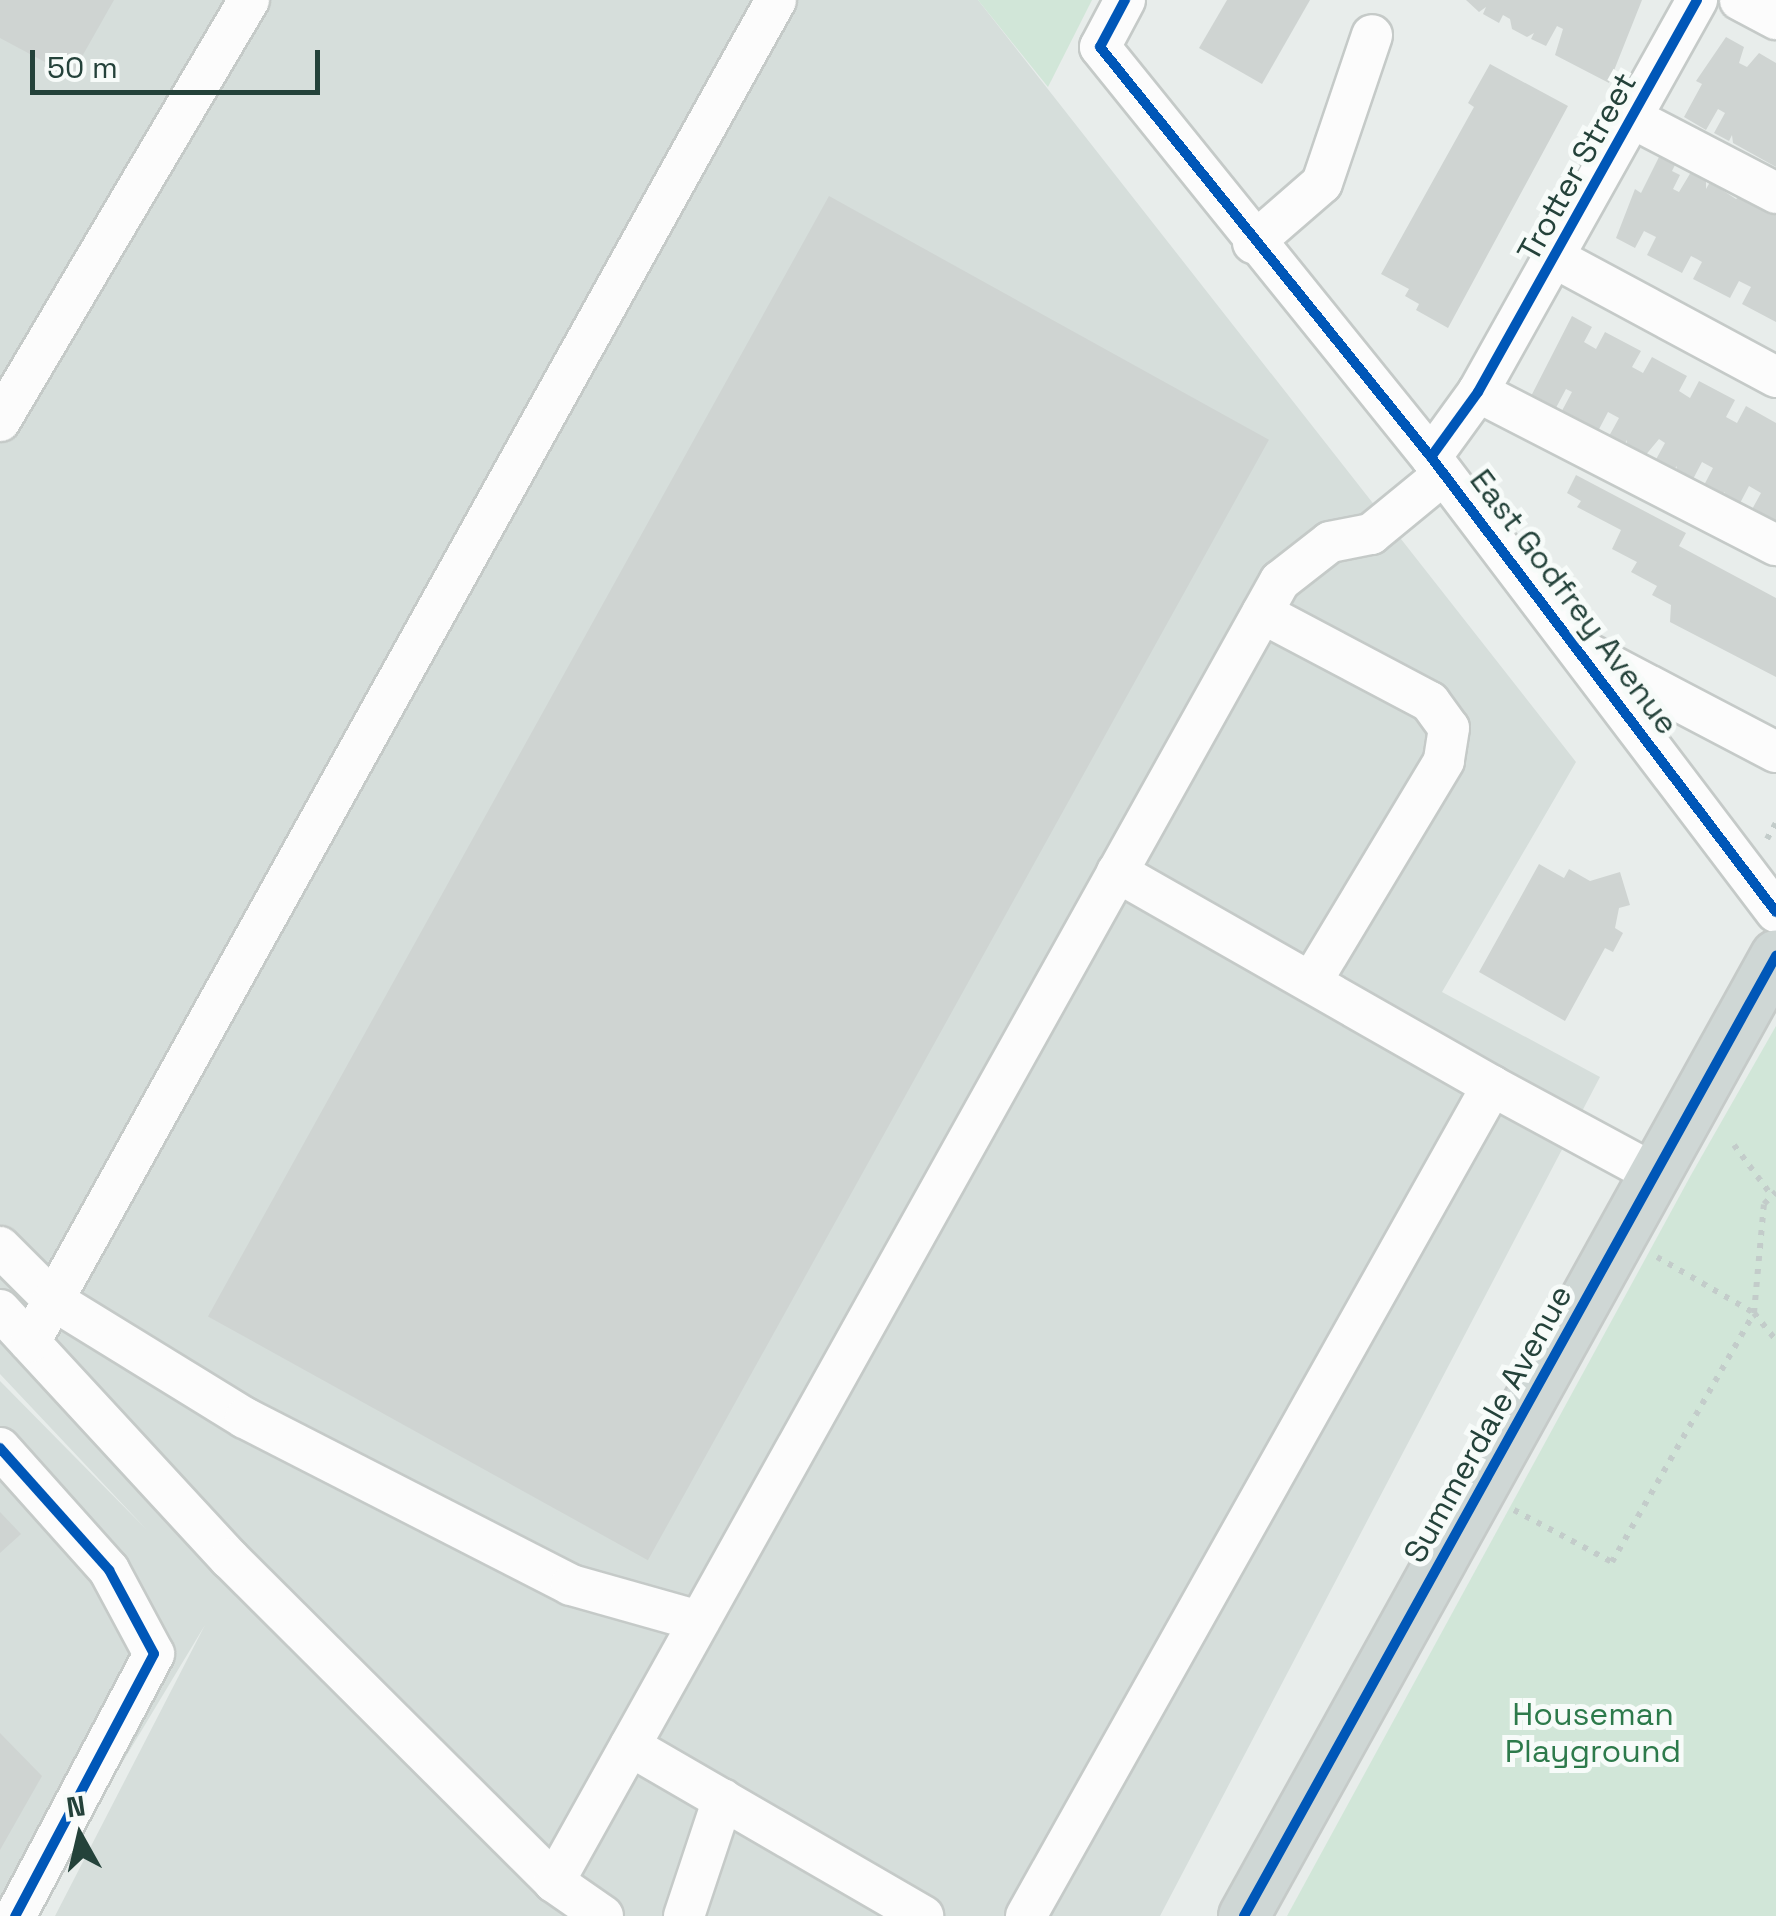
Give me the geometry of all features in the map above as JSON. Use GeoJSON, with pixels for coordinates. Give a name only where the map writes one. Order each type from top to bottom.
{"type":"FeatureCollection","features":[{"type":"Feature","properties":{"kind":"main road","name":"Summerdale Avenue"},"geometry":{"type":"LineString","coordinates":[[1244,1916],[1776,956]]}},
{"type":"Feature","properties":{"kind":"street"},"geometry":{"type":"LineString","coordinates":[[0,421],[249,0]]}},
{"type":"Feature","properties":{"kind":"street"},"geometry":{"type":"LineString","coordinates":[[30,1342],[776,0]]}},
{"type":"Feature","properties":{"kind":"street","name":"East Godfrey Avenue"},"geometry":{"type":"LineString","coordinates":[[1125,0],[1100,47],[1582,650],[1776,912]]}},
{"type":"Feature","properties":{"kind":"street","name":"Trotter Street"},"geometry":{"type":"LineString","coordinates":[[554,1882],[1280,581],[1330,542],[1372,534],[1438,466],[1697,0]]}},
{"type":"Feature","properties":{"kind":"street"},"geometry":{"type":"LineString","coordinates":[[1740,0],[1776,19]]}},
{"type":"Feature","properties":{"kind":"street"},"geometry":{"type":"LineString","coordinates":[[1253,243],[1322,183],[1372,35]]}},
{"type":"Feature","properties":{"kind":"street"},"geometry":{"type":"LineString","coordinates":[[1634,119],[1776,193]]}},
{"type":"Feature","properties":{"kind":"street"},"geometry":{"type":"LineString","coordinates":[[1555,258],[1776,377]]}},
{"type":"Feature","properties":{"kind":"street"},"geometry":{"type":"LineString","coordinates":[[1478,392],[1776,545]]}},
{"type":"Feature","properties":{"kind":"street"},"geometry":{"type":"LineString","coordinates":[[1262,613],[1430,702],[1449,728],[1444,761],[1311,982]]}},
{"type":"Feature","properties":{"kind":"street"},"geometry":{"type":"LineString","coordinates":[[1582,650],[1776,752]]}},
{"type":"Feature","properties":{"kind":"street"},"geometry":{"type":"LineString","coordinates":[[1118,872],[1492,1086],[1655,1174]]}},
{"type":"Feature","properties":{"kind":"street"},"geometry":{"type":"LineString","coordinates":[[1026,1916],[1492,1086]]}},
{"type":"Feature","properties":{"kind":"street"},"geometry":{"type":"LineString","coordinates":[[0,1247],[53,1300],[244,1418],[572,1585],[700,1620]]}},
{"type":"Feature","properties":{"kind":"street"},"geometry":{"type":"LineString","coordinates":[[0,1310],[230,1559],[554,1882],[603,1916]]}},
{"type":"Feature","properties":{"kind":"street"},"geometry":{"type":"LineString","coordinates":[[0,1448],[110,1570],[154,1654],[15,1916]]}},
{"type":"Feature","properties":{"kind":"street"},"geometry":{"type":"LineString","coordinates":[[630,1746],[924,1916]]}},
{"type":"Feature","properties":{"kind":"street"},"geometry":{"type":"LineString","coordinates":[[684,1916],[723,1800]]}},
{"type":"Feature","properties":{"kind":"path"},"geometry":{"type":"LineString","coordinates":[[1479,1492],[1612,1562],[1754,1313],[1764,1204],[1774,1194],[1734,1144]]}},
{"type":"Feature","properties":{"kind":"path"},"geometry":{"type":"LineString","coordinates":[[1621,1236],[1754,1313],[1776,1340]]}},
{"type":"Feature","properties":{"kind":"shaded area"},"geometry":{"type":"Polygon","coordinates":[[[0,0],[978,0],[1576,762],[1442,992],[1600,1077],[1160,1916],[55,1916],[205,1625],[30,1916],[0,1916],[0,1381],[146,1529],[0,1374],[0,0]]]}},
{"type":"Feature","properties":{"kind":"green space"},"geometry":{"type":"Polygon","coordinates":[[[978,0],[1092,0],[1048,87],[978,0]]]}},
{"type":"Feature","properties":{"kind":"green space","name":"Houseman Playground"},"geometry":{"type":"Polygon","coordinates":[[[1776,1026],[1776,1916],[1287,1916],[1691,1175],[1776,1026]]]}},
{"type":"Feature","properties":{"kind":"building"},"geometry":{"type":"Polygon","coordinates":[[[0,0],[114,0],[71,76],[0,38],[0,0]]]}},
{"type":"Feature","properties":{"kind":"building"},"geometry":{"type":"Polygon","coordinates":[[[1227,0],[1310,0],[1262,84],[1199,48],[1227,0]]]}},
{"type":"Feature","properties":{"kind":"building"},"geometry":{"type":"Polygon","coordinates":[[[1466,0],[1642,0],[1609,83],[1555,55],[1563,29],[1557,26],[1546,46],[1531,39],[1534,33],[1527,37],[1512,29],[1510,19],[1503,15],[1499,23],[1483,14],[1486,7],[1479,12],[1466,0]]]}},
{"type":"Feature","properties":{"kind":"building"},"geometry":{"type":"Polygon","coordinates":[[[1726,37],[1744,47],[1739,63],[1747,67],[1759,53],[1776,63],[1776,167],[1733,143],[1732,135],[1729,141],[1714,133],[1725,113],[1718,109],[1706,130],[1684,117],[1702,84],[1696,81],[1726,37]]]}},
{"type":"Feature","properties":{"kind":"building"},"geometry":{"type":"Polygon","coordinates":[[[1490,64],[1568,106],[1448,328],[1416,310],[1419,304],[1405,296],[1409,289],[1381,274],[1474,107],[1468,103],[1490,64]]]}},
{"type":"Feature","properties":{"kind":"building"},"geometry":{"type":"Polygon","coordinates":[[[1660,155],[1676,163],[1672,171],[1680,175],[1673,189],[1679,192],[1691,172],[1706,180],[1706,189],[1710,182],[1736,199],[1745,193],[1776,209],[1776,322],[1742,304],[1751,287],[1739,281],[1730,298],[1693,279],[1702,262],[1697,259],[1691,256],[1682,273],[1647,255],[1656,237],[1644,231],[1635,248],[1616,238],[1635,189],[1641,193],[1660,155]]]}},
{"type":"Feature","properties":{"kind":"building"},"geometry":{"type":"Polygon","coordinates":[[[829,196],[1269,440],[648,1560],[208,1316],[829,196]]]}},
{"type":"Feature","properties":{"kind":"building"},"geometry":{"type":"Polygon","coordinates":[[[1572,316],[1592,327],[1584,342],[1596,349],[1605,332],[1641,351],[1632,367],[1643,373],[1652,357],[1687,376],[1679,391],[1690,398],[1699,381],[1735,400],[1726,417],[1737,423],[1746,406],[1776,423],[1776,528],[1769,524],[1773,518],[1765,521],[1750,513],[1761,493],[1749,486],[1738,507],[1722,499],[1725,492],[1718,497],[1702,489],[1713,468],[1702,462],[1691,483],[1675,474],[1677,466],[1672,472],[1654,463],[1665,443],[1659,439],[1644,457],[1626,448],[1627,440],[1623,447],[1608,438],[1619,418],[1608,412],[1597,433],[1556,422],[1572,392],[1566,389],[1550,419],[1526,406],[1572,316]]]}},
{"type":"Feature","properties":{"kind":"building"},"geometry":{"type":"Polygon","coordinates":[[[1576,475],[1686,533],[1679,546],[1776,598],[1776,677],[1670,622],[1671,605],[1652,595],[1657,586],[1631,572],[1637,562],[1612,549],[1621,530],[1577,507],[1581,501],[1567,493],[1576,475]]]}},
{"type":"Feature","properties":{"kind":"building"},"geometry":{"type":"Polygon","coordinates":[[[1539,864],[1564,878],[1569,869],[1590,881],[1620,872],[1630,905],[1619,908],[1615,928],[1623,933],[1613,952],[1605,948],[1565,1021],[1479,972],[1539,864]]]}},
{"type":"Feature","properties":{"kind":"building"},"geometry":{"type":"Polygon","coordinates":[[[0,1512],[21,1534],[0,1553],[0,1512]]]}},
{"type":"Feature","properties":{"kind":"building"},"geometry":{"type":"Polygon","coordinates":[[[0,1733],[42,1776],[0,1850],[0,1733]]]}},
{"type":"Feature","properties":{"kind":"cycle path"},"geometry":{"type":"LineString","coordinates":[[1125,0],[1100,47],[1431,457],[1776,912]]}},
{"type":"Feature","properties":{"kind":"cycle path"},"geometry":{"type":"LineString","coordinates":[[1431,457],[1478,392],[1697,0]]}},
{"type":"Feature","properties":{"kind":"cycle path"},"geometry":{"type":"LineString","coordinates":[[1244,1916],[1776,956]]}},
{"type":"Feature","properties":{"kind":"cycle path"},"geometry":{"type":"LineString","coordinates":[[0,1448],[109,1570],[154,1654],[15,1916]]}}]}
